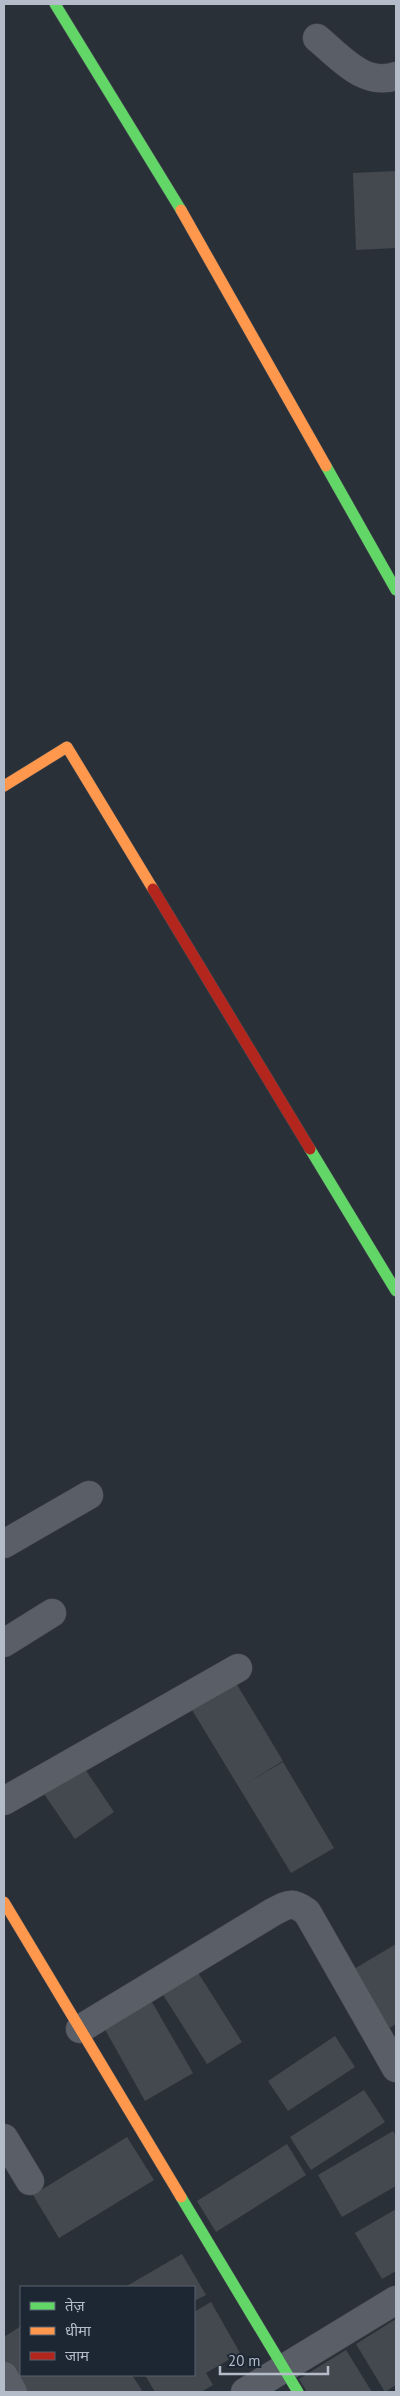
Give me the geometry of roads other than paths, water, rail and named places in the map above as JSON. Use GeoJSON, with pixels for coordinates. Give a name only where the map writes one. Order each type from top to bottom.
{"type":"FeatureCollection","features":[{"type":"Feature","properties":{"kind":"street"},"geometry":{"type":"LineString","coordinates":[[55,4],[158,169],[396,590]]}},
{"type":"Feature","properties":{"kind":"street"},"geometry":{"type":"LineString","coordinates":[[317,38],[364,76],[387,79],[396,76]]}},
{"type":"Feature","properties":{"kind":"street"},"geometry":{"type":"LineString","coordinates":[[4,786],[67,747],[396,1291]]}},
{"type":"Feature","properties":{"kind":"street"},"geometry":{"type":"LineString","coordinates":[[4,1544],[89,1494]]}},
{"type":"Feature","properties":{"kind":"street"},"geometry":{"type":"LineString","coordinates":[[4,1643],[52,1613]]}},
{"type":"Feature","properties":{"kind":"street"},"geometry":{"type":"LineString","coordinates":[[4,1801],[238,1668]]}},
{"type":"Feature","properties":{"kind":"street"},"geometry":{"type":"LineString","coordinates":[[4,1902],[298,2392]]}},
{"type":"Feature","properties":{"kind":"street"},"geometry":{"type":"LineString","coordinates":[[80,2029],[273,1912],[290,1904],[297,1904],[308,1912],[396,2068]]}},
{"type":"Feature","properties":{"kind":"street"},"geometry":{"type":"LineString","coordinates":[[4,2138],[30,2181]]}},
{"type":"Feature","properties":{"kind":"street"},"geometry":{"type":"LineString","coordinates":[[245,2392],[396,2300]]}},
{"type":"Feature","properties":{"kind":"street"},"geometry":{"type":"LineString","coordinates":[[4,2376],[13,2392]]}}]}
